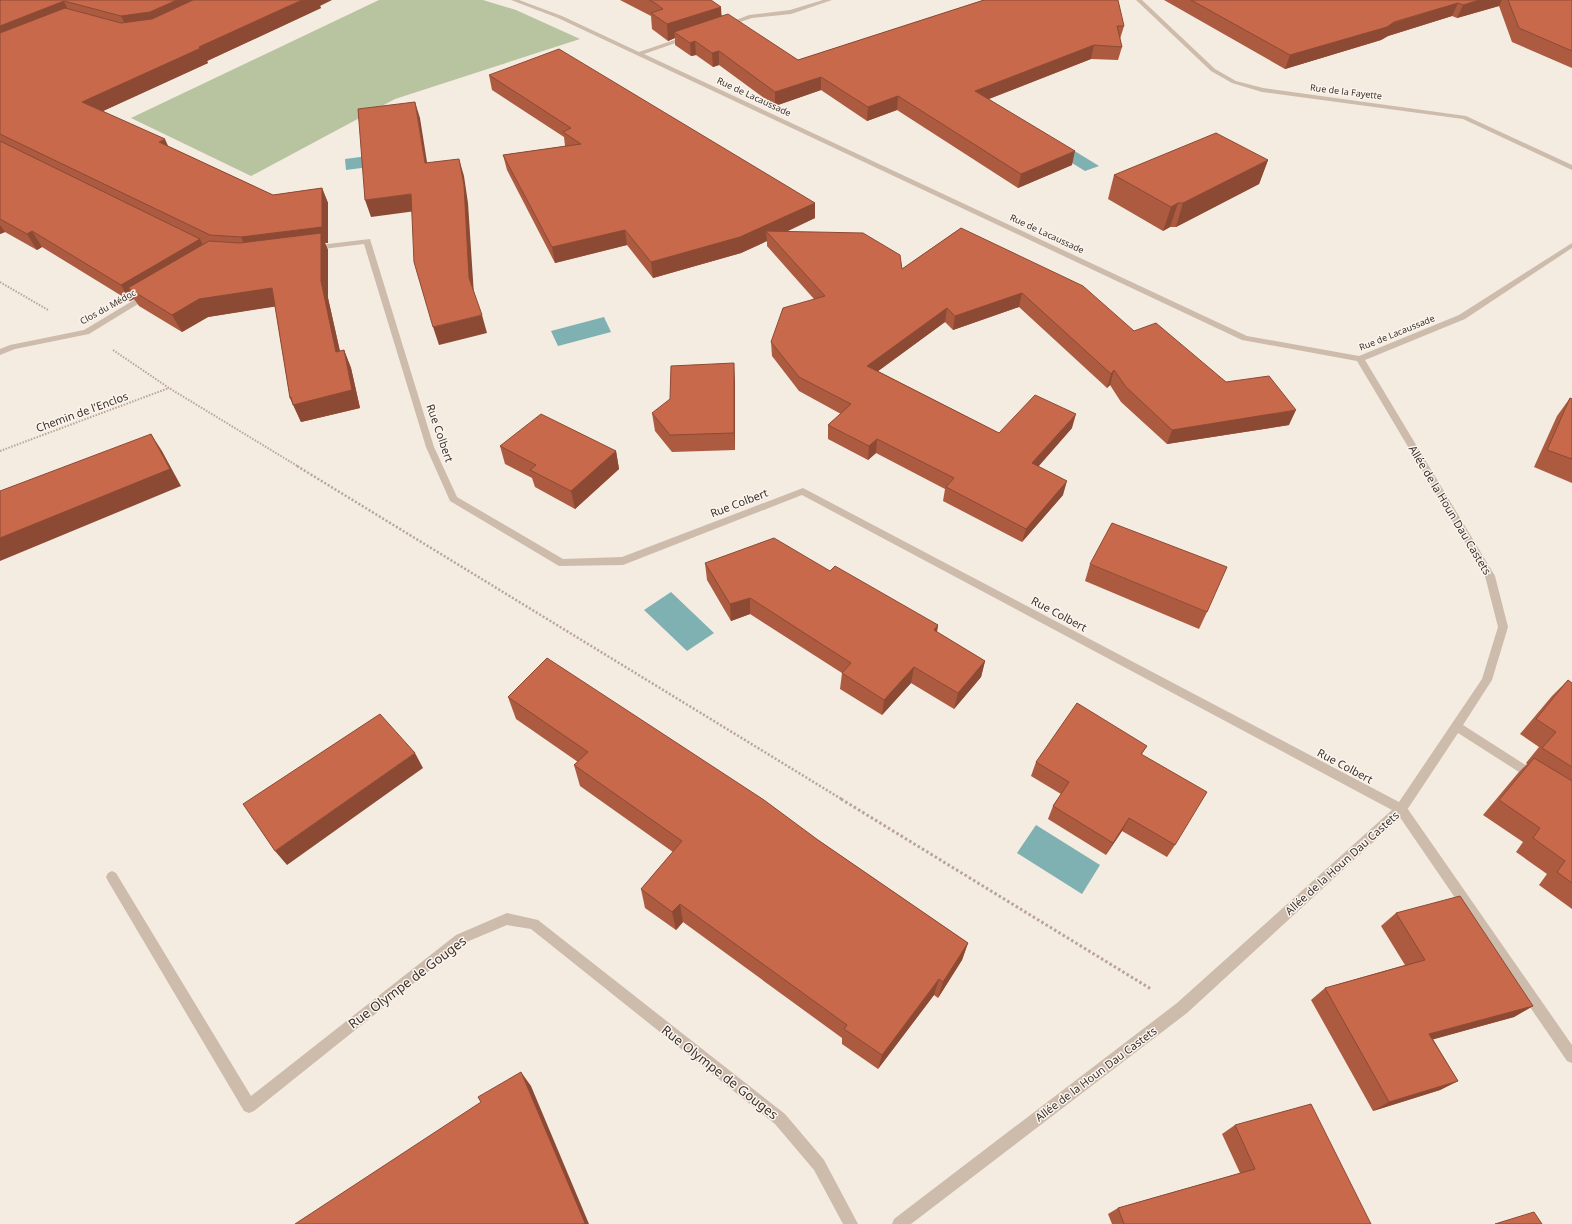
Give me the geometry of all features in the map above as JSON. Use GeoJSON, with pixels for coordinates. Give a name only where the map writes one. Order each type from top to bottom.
{"type":"FeatureCollection","features":[{"type":"Feature","properties":{"kind":"street","name":"Rue de Lacaussade"},"geometry":{"type":"LineString","coordinates":[[514,0],[560,17],[1245,338],[1360,359],[1462,317],[1572,245]]}},
{"type":"Feature","properties":{"kind":"street"},"geometry":{"type":"LineString","coordinates":[[721,26],[751,16],[791,12],[828,0]]}},
{"type":"Feature","properties":{"kind":"street","name":"Rue de la Fayette"},"geometry":{"type":"LineString","coordinates":[[1139,0],[1212,70],[1234,82],[1262,90],[1464,116],[1572,168]]}},
{"type":"Feature","properties":{"kind":"street"},"geometry":{"type":"LineString","coordinates":[[639,54],[691,36]]}},
{"type":"Feature","properties":{"kind":"street","name":"Rue Colbert"},"geometry":{"type":"LineString","coordinates":[[307,249],[367,241],[430,447],[453,500],[562,564],[623,561],[803,491],[1401,809]]}},
{"type":"Feature","properties":{"kind":"street","name":"Clos du Médoc"},"geometry":{"type":"LineString","coordinates":[[0,352],[13,347],[86,332],[154,291]]}},
{"type":"Feature","properties":{"kind":"street","name":"Allée de la Houn Dau Castets"},"geometry":{"type":"LineString","coordinates":[[899,1224],[1182,1008],[1401,809],[1487,680],[1503,627],[1490,576],[1360,359]]}},
{"type":"Feature","properties":{"kind":"street"},"geometry":{"type":"LineString","coordinates":[[1457,727],[1546,784]]}},
{"type":"Feature","properties":{"kind":"street"},"geometry":{"type":"LineString","coordinates":[[1401,809],[1572,1056]]}},
{"type":"Feature","properties":{"kind":"street","name":"Rue Olympe de Gouges"},"geometry":{"type":"LineString","coordinates":[[112,877],[249,1106],[460,939],[507,918],[534,924],[780,1119],[819,1165],[851,1224]]}},
{"type":"Feature","properties":{"kind":"path"},"geometry":{"type":"LineString","coordinates":[[0,282],[86,332],[169,388],[1182,1008]]}},
{"type":"Feature","properties":{"kind":"path","name":"Chemin de l'Enclos"},"geometry":{"type":"LineString","coordinates":[[0,451],[169,388]]}},
{"type":"Feature","properties":{"kind":"green space"},"geometry":{"type":"Polygon","coordinates":[[[379,0],[483,0],[516,10],[580,39],[395,99],[251,176],[131,118],[379,0]]]}},
{"type":"Feature","properties":{"kind":"water"},"geometry":{"type":"Polygon","coordinates":[[[1073,150],[1099,166],[1085,171],[1059,155],[1073,150]]]}},
{"type":"Feature","properties":{"kind":"water"},"geometry":{"type":"Polygon","coordinates":[[[391,153],[392,164],[346,170],[345,159],[391,153]]]}},
{"type":"Feature","properties":{"kind":"water"},"geometry":{"type":"Polygon","coordinates":[[[604,317],[611,332],[558,346],[551,331],[604,317]]]}},
{"type":"Feature","properties":{"kind":"water"},"geometry":{"type":"Polygon","coordinates":[[[671,592],[714,633],[687,651],[644,610],[671,592]]]}},
{"type":"Feature","properties":{"kind":"water"},"geometry":{"type":"Polygon","coordinates":[[[1036,825],[1100,865],[1082,894],[1017,853],[1036,825]]]}},
{"type":"Feature","properties":{"kind":"building"},"geometry":{"type":"Polygon","coordinates":[[[0,0],[177,0],[150,12],[121,16],[64,1],[0,26],[0,0]]]}},
{"type":"Feature","properties":{"kind":"building"},"geometry":{"type":"Polygon","coordinates":[[[193,0],[302,0],[82,102],[165,139],[159,142],[273,195],[322,188],[322,227],[241,237],[210,235],[0,134],[0,33],[65,8],[121,23],[152,19],[193,0]]]}},
{"type":"Feature","properties":{"kind":"building"},"geometry":{"type":"Polygon","coordinates":[[[649,0],[711,0],[721,7],[667,24],[651,13],[663,9],[649,0]]]}},
{"type":"Feature","properties":{"kind":"building"},"geometry":{"type":"Polygon","coordinates":[[[984,0],[1118,0],[1124,26],[1117,26],[1122,47],[1094,45],[975,91],[1075,151],[1021,174],[898,96],[868,107],[821,77],[775,92],[719,51],[712,53],[695,41],[690,43],[674,32],[728,14],[798,60],[984,0]]]}},
{"type":"Feature","properties":{"kind":"building"},"geometry":{"type":"Polygon","coordinates":[[[1191,0],[1480,0],[1463,5],[1458,3],[1394,22],[1387,27],[1290,55],[1191,0]]]}},
{"type":"Feature","properties":{"kind":"building"},"geometry":{"type":"Polygon","coordinates":[[[1508,0],[1572,0],[1572,51],[1519,28],[1508,0]]]}},
{"type":"Feature","properties":{"kind":"building"},"geometry":{"type":"Polygon","coordinates":[[[559,49],[815,203],[740,237],[651,262],[625,230],[552,247],[503,155],[581,144],[563,132],[571,128],[489,75],[559,49]]]}},
{"type":"Feature","properties":{"kind":"building"},"geometry":{"type":"Polygon","coordinates":[[[415,102],[425,163],[459,159],[464,185],[469,278],[482,315],[433,327],[414,262],[411,194],[365,200],[358,109],[415,102]]]}},
{"type":"Feature","properties":{"kind":"building"},"geometry":{"type":"Polygon","coordinates":[[[1216,133],[1268,160],[1183,203],[1178,203],[1171,207],[1114,175],[1216,133]]]}},
{"type":"Feature","properties":{"kind":"building"},"geometry":{"type":"Polygon","coordinates":[[[0,141],[200,239],[121,285],[32,231],[27,234],[0,219],[0,141]]]}},
{"type":"Feature","properties":{"kind":"building"},"geometry":{"type":"Polygon","coordinates":[[[961,228],[1083,286],[1134,331],[1156,323],[1226,382],[1269,376],[1296,410],[1172,430],[1126,387],[1114,370],[1111,374],[1022,293],[955,316],[947,308],[867,366],[999,433],[1035,395],[1076,414],[1032,463],[1067,481],[1026,529],[946,487],[954,478],[877,439],[869,446],[828,425],[851,404],[799,377],[771,342],[783,308],[825,296],[766,231],[863,233],[900,255],[902,269],[961,228]]]}},
{"type":"Feature","properties":{"kind":"building"},"geometry":{"type":"Polygon","coordinates":[[[321,233],[321,281],[336,352],[344,350],[352,390],[293,405],[291,397],[290,398],[272,288],[199,299],[172,315],[128,288],[209,241],[240,243],[321,233]]]}},
{"type":"Feature","properties":{"kind":"building"},"geometry":{"type":"Polygon","coordinates":[[[734,363],[734,433],[670,435],[652,413],[670,399],[671,366],[734,363]]]}},
{"type":"Feature","properties":{"kind":"building"},"geometry":{"type":"Polygon","coordinates":[[[1570,398],[1572,399],[1572,459],[1547,450],[1570,398]]]}},
{"type":"Feature","properties":{"kind":"building"},"geometry":{"type":"Polygon","coordinates":[[[541,414],[616,451],[571,491],[530,470],[536,465],[500,446],[541,414]]]}},
{"type":"Feature","properties":{"kind":"building"},"geometry":{"type":"Polygon","coordinates":[[[151,434],[170,469],[0,538],[0,491],[151,434]]]}},
{"type":"Feature","properties":{"kind":"building"},"geometry":{"type":"Polygon","coordinates":[[[1112,523],[1227,567],[1207,612],[1090,564],[1112,523]]]}},
{"type":"Feature","properties":{"kind":"building"},"geometry":{"type":"Polygon","coordinates":[[[774,538],[830,571],[835,566],[938,625],[934,630],[985,661],[958,693],[914,667],[884,700],[842,673],[851,663],[750,598],[730,604],[705,563],[774,538]]]}},
{"type":"Feature","properties":{"kind":"building"},"geometry":{"type":"Polygon","coordinates":[[[547,658],[764,800],[818,840],[968,943],[943,982],[939,979],[882,1055],[844,1029],[847,1025],[680,904],[672,912],[641,889],[682,841],[574,765],[588,752],[508,697],[547,658]]]}},
{"type":"Feature","properties":{"kind":"building"},"geometry":{"type":"Polygon","coordinates":[[[1568,680],[1572,683],[1572,767],[1542,748],[1556,732],[1536,719],[1568,680]]]}},
{"type":"Feature","properties":{"kind":"building"},"geometry":{"type":"Polygon","coordinates":[[[1077,703],[1147,746],[1141,754],[1207,792],[1175,845],[1129,818],[1113,843],[1053,806],[1069,782],[1036,762],[1077,703]]]}},
{"type":"Feature","properties":{"kind":"building"},"geometry":{"type":"Polygon","coordinates":[[[380,714],[415,753],[275,851],[243,804],[380,714]]]}},
{"type":"Feature","properties":{"kind":"building"},"geometry":{"type":"Polygon","coordinates":[[[1534,758],[1572,781],[1572,883],[1557,872],[1565,861],[1533,838],[1540,828],[1499,800],[1534,758]]]}},
{"type":"Feature","properties":{"kind":"building"},"geometry":{"type":"Polygon","coordinates":[[[1460,896],[1533,1006],[1429,1034],[1458,1081],[1389,1102],[1325,988],[1425,960],[1396,913],[1460,896]]]}},
{"type":"Feature","properties":{"kind":"building"},"geometry":{"type":"Polygon","coordinates":[[[521,1072],[585,1223],[295,1224],[481,1102],[478,1097],[521,1072]]]}},
{"type":"Feature","properties":{"kind":"building"},"geometry":{"type":"Polygon","coordinates":[[[1311,1104],[1371,1224],[1124,1224],[1118,1208],[1255,1169],[1235,1125],[1311,1104]]]}},
{"type":"Feature","properties":{"kind":"building"},"geometry":{"type":"Polygon","coordinates":[[[1534,1212],[1542,1224],[1495,1224],[1534,1212]]]}}]}
